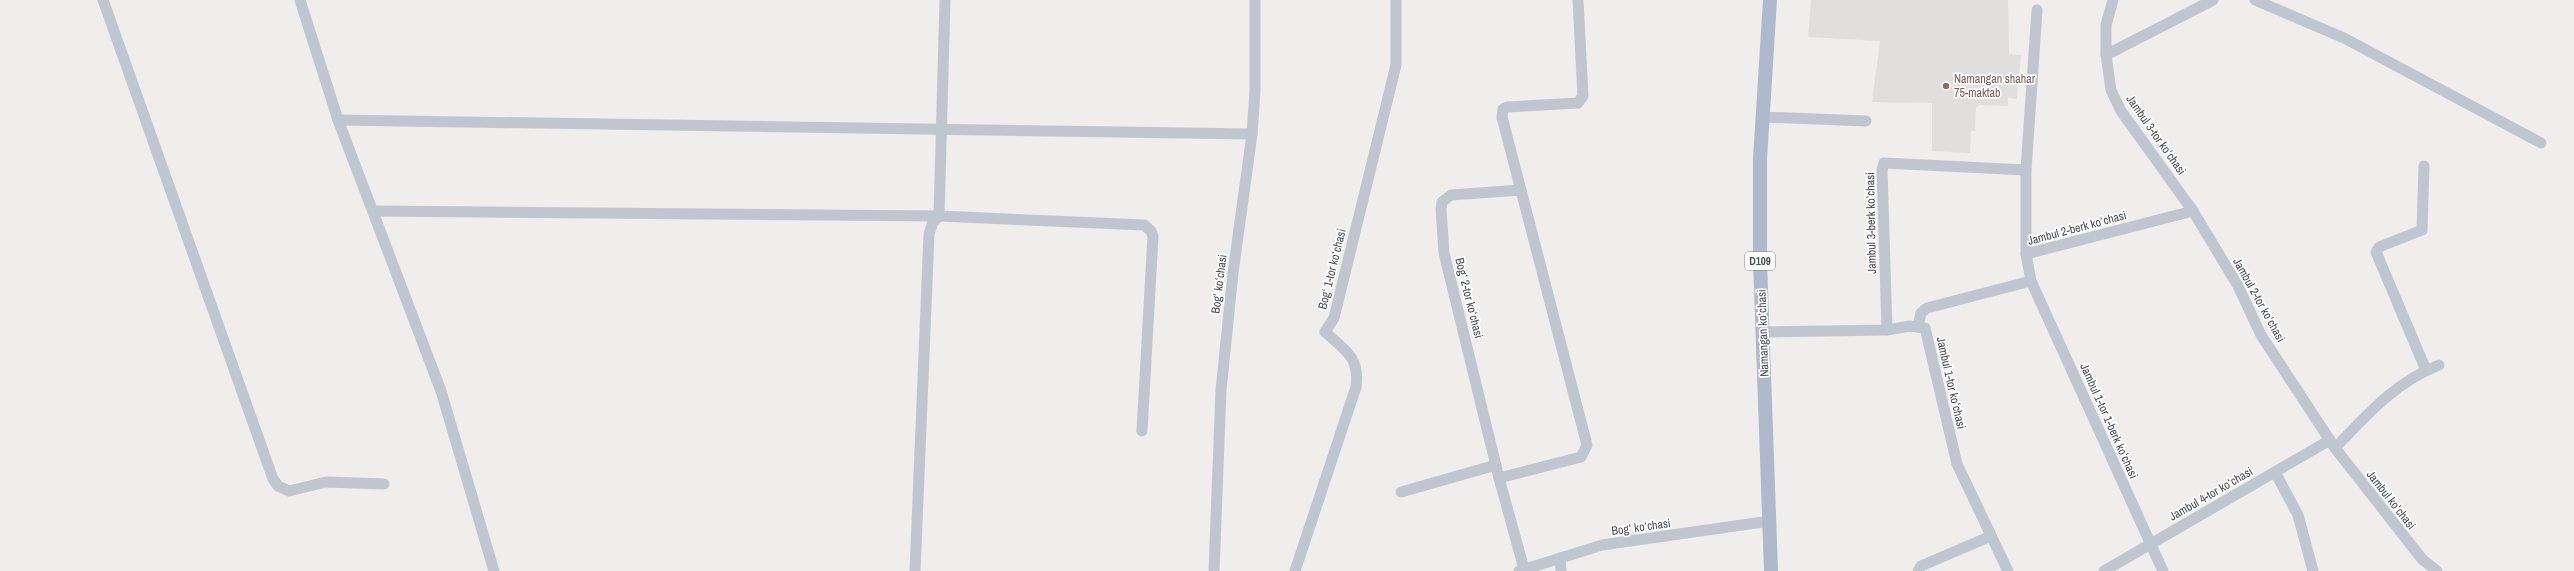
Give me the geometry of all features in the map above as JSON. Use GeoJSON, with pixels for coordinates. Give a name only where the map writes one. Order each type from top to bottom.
{"type":"FeatureCollection","features":[{"type":"Feature","properties":{"kind":"main road","name":"Namangan koʻchasi"},"geometry":{"type":"LineString","coordinates":[[1770,0],[1760,159],[1762,332],[1771,571]]}},
{"type":"Feature","properties":{"kind":"street"},"geometry":{"type":"LineString","coordinates":[[103,0],[273,479],[278,486],[289,491],[326,482],[384,484]]}},
{"type":"Feature","properties":{"kind":"street"},"geometry":{"type":"LineString","coordinates":[[300,0],[338,120],[374,211],[441,391],[470,482],[494,571]]}},
{"type":"Feature","properties":{"kind":"street"},"geometry":{"type":"LineString","coordinates":[[915,571],[929,234],[933,222],[939,216],[945,0]]}},
{"type":"Feature","properties":{"kind":"street"},"geometry":{"type":"LineString","coordinates":[[1249,0],[1259,0]]}},
{"type":"Feature","properties":{"kind":"street","name":"Bogʻ koʻchasi"},"geometry":{"type":"LineString","coordinates":[[1214,571],[1221,390],[1233,273],[1252,134],[1255,91],[1255,0]]}},
{"type":"Feature","properties":{"kind":"street","name":"Bogʻ 1-tor koʻchasi"},"geometry":{"type":"LineString","coordinates":[[1295,571],[1356,387],[1356,367],[1351,355],[1324,332],[1334,318],[1396,65],[1396,0]]}},
{"type":"Feature","properties":{"kind":"street"},"geometry":{"type":"LineString","coordinates":[[1499,478],[1582,457],[1587,446],[1502,113],[1507,107],[1578,103],[1581,101],[1583,96],[1578,0]]}},
{"type":"Feature","properties":{"kind":"street","name":"Jambul 3-tor koʻchasi"},"geometry":{"type":"LineString","coordinates":[[2113,0],[2106,25],[2106,55],[2111,90],[2121,111],[2193,211]]}},
{"type":"Feature","properties":{"kind":"street"},"geometry":{"type":"LineString","coordinates":[[2106,55],[2213,0]]}},
{"type":"Feature","properties":{"kind":"street"},"geometry":{"type":"LineString","coordinates":[[2255,0],[2344,38],[2541,143]]}},
{"type":"Feature","properties":{"kind":"street"},"geometry":{"type":"LineString","coordinates":[[2026,254],[2026,170],[2037,10]]}},
{"type":"Feature","properties":{"kind":"street"},"geometry":{"type":"LineString","coordinates":[[1762,117],[1866,121]]}},
{"type":"Feature","properties":{"kind":"street"},"geometry":{"type":"LineString","coordinates":[[338,120],[1252,134]]}},
{"type":"Feature","properties":{"kind":"street","name":"Jambul 3-berk koʻchasi"},"geometry":{"type":"LineString","coordinates":[[1887,330],[1882,170],[1884,163],[2026,170]]}},
{"type":"Feature","properties":{"kind":"street"},"geometry":{"type":"LineString","coordinates":[[2424,166],[2422,230],[2379,247],[2376,252],[2426,370]]}},
{"type":"Feature","properties":{"kind":"street","name":"Bogʻ 2-tor koʻchasi"},"geometry":{"type":"LineString","coordinates":[[1521,190],[1451,195],[1442,202],[1441,209],[1444,253],[1522,570]]}},
{"type":"Feature","properties":{"kind":"street"},"geometry":{"type":"LineString","coordinates":[[374,211],[939,216],[1144,225],[1151,231],[1153,236],[1142,431]]}},
{"type":"Feature","properties":{"kind":"street","name":"Jambul 2-berk koʻchasi"},"geometry":{"type":"LineString","coordinates":[[2031,281],[2026,254],[2193,211]]}},
{"type":"Feature","properties":{"kind":"street","name":"Jambul 2-tor koʻchasi"},"geometry":{"type":"LineString","coordinates":[[2193,211],[2238,286],[2261,335],[2332,444]]}},
{"type":"Feature","properties":{"kind":"street"},"geometry":{"type":"LineString","coordinates":[[1762,332],[1887,330],[1918,326],[1921,313],[1927,308],[2031,281]]}},
{"type":"Feature","properties":{"kind":"street","name":"Jambul 1-tor 1-berk koʻchasi"},"geometry":{"type":"LineString","coordinates":[[2031,281],[2163,571]]}},
{"type":"Feature","properties":{"kind":"street","name":"Jambul 1-tor koʻchasi"},"geometry":{"type":"LineString","coordinates":[[1918,326],[1925,330],[1957,464],[2008,571]]}},
{"type":"Feature","properties":{"kind":"street","name":"Jambul 4-tor koʻchasi"},"geometry":{"type":"LineString","coordinates":[[2104,571],[2275,472],[2332,444],[2390,392],[2426,370],[2439,365]]}},
{"type":"Feature","properties":{"kind":"street","name":"Jambul koʻchasi"},"geometry":{"type":"LineString","coordinates":[[2332,444],[2422,559],[2437,571]]}},
{"type":"Feature","properties":{"kind":"street"},"geometry":{"type":"LineString","coordinates":[[1401,492],[1496,465]]}},
{"type":"Feature","properties":{"kind":"street"},"geometry":{"type":"LineString","coordinates":[[2275,472],[2298,516],[2313,571]]}},
{"type":"Feature","properties":{"kind":"street","name":"Bogʻ koʻchasi"},"geometry":{"type":"LineString","coordinates":[[1522,570],[1602,545],[1770,521]]}},
{"type":"Feature","properties":{"kind":"street"},"geometry":{"type":"LineString","coordinates":[[1918,571],[1921,566],[1991,536]]}},
{"type":"Feature","properties":{"kind":"street"},"geometry":{"type":"LineString","coordinates":[[1560,558],[1561,571]]}},
{"type":"Feature","properties":{"kind":"shaded area","name":"Namangan shahar 75-maktab"},"geometry":{"type":"Polygon","coordinates":[[[1811,0],[2008,0],[2009,54],[2021,55],[2017,99],[2008,98],[2008,106],[1980,105],[1976,107],[1975,131],[1971,131],[1970,153],[1932,151],[1932,103],[1872,102],[1880,41],[1808,37],[1811,0]]]}},
{"type":"Feature","properties":{"kind":"place","name":"Namangan shahar 75-maktab"},"geometry":{"type":"Point","coordinates":[1946,86]}}]}
